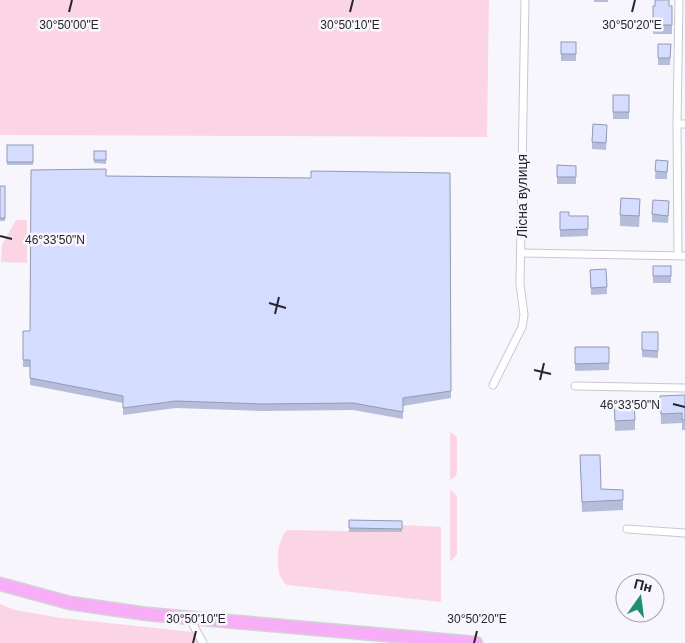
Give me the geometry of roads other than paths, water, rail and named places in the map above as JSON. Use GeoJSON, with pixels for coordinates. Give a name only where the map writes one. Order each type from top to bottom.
{"type":"FeatureCollection","features":[{"type":"Feature","properties":{"kind":"highway"},"geometry":{"type":"LineString","coordinates":[[0,584],[70,603],[190,619],[476,643]]}},
{"type":"Feature","properties":{"kind":"street","name":"Лісна вулиця"},"geometry":{"type":"LineString","coordinates":[[493,385],[522,326],[524,315],[520,284],[523,253],[522,142],[525,0]]}},
{"type":"Feature","properties":{"kind":"street"},"geometry":{"type":"LineString","coordinates":[[523,253],[682,256],[677,124],[679,0]]}},
{"type":"Feature","properties":{"kind":"street"},"geometry":{"type":"LineString","coordinates":[[677,124],[685,124]]}},
{"type":"Feature","properties":{"kind":"street"},"geometry":{"type":"LineString","coordinates":[[575,386],[685,388]]}},
{"type":"Feature","properties":{"kind":"street"},"geometry":{"type":"LineString","coordinates":[[627,529],[685,533]]}},
{"type":"Feature","properties":{"kind":"street"},"geometry":{"type":"LineString","coordinates":[[190,619],[203,643]]}}]}
